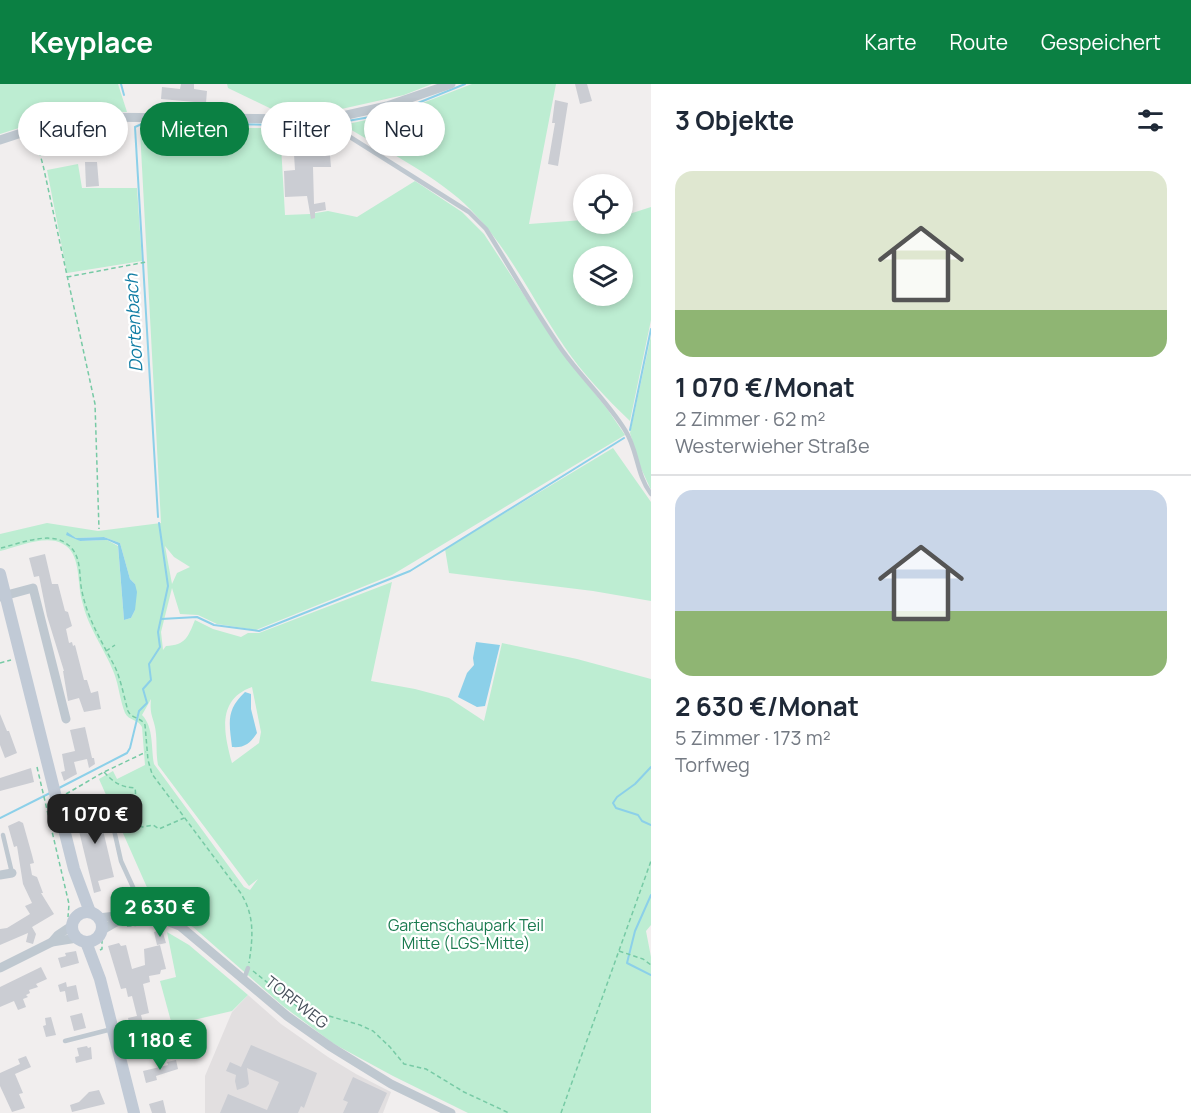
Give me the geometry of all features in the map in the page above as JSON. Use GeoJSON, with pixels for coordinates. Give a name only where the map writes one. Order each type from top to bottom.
{"type":"FeatureCollection","features":[{"type":"Feature","properties":{"kind":"main road"},"geometry":{"type":"LineString","coordinates":[[0,574],[3,597],[91,930],[100,978],[134,1113]]}},
{"type":"Feature","properties":{"kind":"street"},"geometry":{"type":"LineString","coordinates":[[352,114],[387,106],[451,84]]}},
{"type":"Feature","properties":{"kind":"street"},"geometry":{"type":"LineString","coordinates":[[128,117],[261,118]]}},
{"type":"Feature","properties":{"kind":"street"},"geometry":{"type":"LineString","coordinates":[[0,140],[18,135]]}},
{"type":"Feature","properties":{"kind":"street"},"geometry":{"type":"LineString","coordinates":[[3,597],[33,588],[66,719]]}},
{"type":"Feature","properties":{"kind":"street"},"geometry":{"type":"LineString","coordinates":[[0,875],[12,873]]}},
{"type":"Feature","properties":{"kind":"street","name":"TORFWEG"},"geometry":{"type":"LineString","coordinates":[[91,930],[133,916],[160,918],[180,926],[287,1016],[331,1047],[391,1084],[452,1113]]}},
{"type":"Feature","properties":{"kind":"street"},"geometry":{"type":"LineString","coordinates":[[0,968],[52,942],[58,935],[91,930]]}},
{"type":"Feature","properties":{"kind":"lane"},"geometry":{"type":"LineString","coordinates":[[352,137],[469,212],[486,229],[562,349],[611,408],[627,433],[645,486],[651,494]]}},
{"type":"Feature","properties":{"kind":"lane"},"geometry":{"type":"LineString","coordinates":[[112,821],[121,861],[138,898],[133,916]]}},
{"type":"Feature","properties":{"kind":"lane"},"geometry":{"type":"LineString","coordinates":[[3,835],[12,873]]}},
{"type":"Feature","properties":{"kind":"lane"},"geometry":{"type":"LineString","coordinates":[[244,979],[248,968]]}},
{"type":"Feature","properties":{"kind":"lane"},"geometry":{"type":"LineString","coordinates":[[65,1041],[113,1029]]}},
{"type":"Feature","properties":{"kind":"path"},"geometry":{"type":"LineString","coordinates":[[40,156],[94,404],[99,529]]}},
{"type":"Feature","properties":{"kind":"path"},"geometry":{"type":"LineString","coordinates":[[66,277],[146,262]]}},
{"type":"Feature","properties":{"kind":"path"},"geometry":{"type":"LineString","coordinates":[[1,548],[55,538],[72,548],[79,561],[83,596],[91,623],[116,669],[128,711],[134,718],[140,720],[146,729],[147,752],[152,774],[240,892],[250,910],[252,935],[248,968],[298,1007],[373,1031],[404,1064],[426,1069],[464,1092],[509,1113]]}},
{"type":"Feature","properties":{"kind":"path"},"geometry":{"type":"LineString","coordinates":[[106,651],[115,645]]}},
{"type":"Feature","properties":{"kind":"path"},"geometry":{"type":"LineString","coordinates":[[42,792],[55,797],[67,793],[104,772],[147,752]]}},
{"type":"Feature","properties":{"kind":"path"},"geometry":{"type":"LineString","coordinates":[[104,772],[113,782],[123,787],[135,788],[132,813],[142,827],[153,825],[159,830],[185,817]]}},
{"type":"Feature","properties":{"kind":"path"},"geometry":{"type":"LineString","coordinates":[[55,797],[69,904]]}},
{"type":"Feature","properties":{"kind":"path"},"geometry":{"type":"LineString","coordinates":[[561,1113],[651,861]]}},
{"type":"Feature","properties":{"kind":"path"},"geometry":{"type":"LineString","coordinates":[[618,950],[651,965]]}},
{"type":"Feature","properties":{"kind":"shaded area"},"geometry":{"type":"Polygon","coordinates":[[[248,995],[281,1024],[328,1057],[391,1092],[383,1113],[205,1113],[205,1076],[232,1012],[248,995]]]}},
{"type":"Feature","properties":{"kind":"green space"},"geometry":{"type":"Polygon","coordinates":[[[0,84],[118,84],[124,102],[18,102],[18,128],[0,134],[0,84]]]}},
{"type":"Feature","properties":{"kind":"green space"},"geometry":{"type":"Polygon","coordinates":[[[227,84],[432,84],[404,95],[364,102],[364,104],[352,107],[352,102],[261,102],[261,104],[228,88],[227,84]]]}},
{"type":"Feature","properties":{"kind":"green space"},"geometry":{"type":"Polygon","coordinates":[[[472,84],[556,84],[529,224],[573,221],[573,234],[633,234],[633,213],[651,207],[651,320],[630,421],[571,356],[509,258],[485,225],[458,198],[396,156],[445,156],[445,102],[425,102],[472,84]]]}},
{"type":"Feature","properties":{"kind":"green space"},"geometry":{"type":"Polygon","coordinates":[[[364,120],[364,137],[352,130],[352,123],[364,120]]]}},
{"type":"Feature","properties":{"kind":"green space","name":"Gartenschaupark Teil Mitte (LGS-Mitte)"},"geometry":{"type":"Polygon","coordinates":[[[249,128],[261,128],[261,156],[282,156],[285,215],[328,211],[357,217],[415,181],[462,212],[484,234],[560,350],[625,435],[392,575],[256,630],[217,624],[198,615],[180,614],[172,588],[161,632],[163,650],[166,646],[182,642],[195,620],[213,629],[241,637],[248,633],[259,633],[392,582],[371,681],[449,698],[484,721],[502,643],[577,659],[651,679],[651,925],[646,931],[651,957],[651,1113],[468,1113],[334,1044],[283,1006],[193,927],[157,910],[99,779],[113,771],[117,779],[145,765],[142,727],[125,713],[114,673],[85,611],[76,561],[69,548],[49,540],[0,551],[0,534],[47,523],[98,531],[161,523],[141,156],[249,156],[249,128]],[[68,533],[80,541],[107,540],[118,546],[124,620],[131,618],[135,610],[135,584],[130,579],[120,543],[104,537],[76,538],[68,533]],[[165,546],[172,584],[177,573],[190,567],[174,557],[165,546]],[[252,687],[240,693],[233,700],[225,719],[232,763],[259,743],[261,732],[252,687]],[[151,699],[142,715],[149,726],[154,764],[244,887],[250,890],[258,879],[249,886],[158,765],[151,699]]]}},
{"type":"Feature","properties":{"kind":"green space"},"geometry":{"type":"Polygon","coordinates":[[[78,164],[82,188],[137,188],[142,261],[67,273],[47,170],[78,164]]]}},
{"type":"Feature","properties":{"kind":"green space"},"geometry":{"type":"Polygon","coordinates":[[[651,336],[651,490],[639,464],[630,433],[651,336]]]}},
{"type":"Feature","properties":{"kind":"green space"},"geometry":{"type":"Polygon","coordinates":[[[613,448],[651,502],[651,601],[593,591],[449,573],[445,549],[613,448]]]}},
{"type":"Feature","properties":{"kind":"green space"},"geometry":{"type":"Polygon","coordinates":[[[167,932],[189,945],[248,995],[232,1011],[172,1025],[160,981],[176,977],[167,932]]]}},
{"type":"Feature","properties":{"kind":"water"},"geometry":{"type":"Polygon","coordinates":[[[67,532],[76,538],[104,537],[120,543],[130,579],[135,584],[137,592],[135,610],[131,618],[124,620],[118,545],[107,540],[80,541],[66,535],[67,532]]]}},
{"type":"Feature","properties":{"kind":"water"},"geometry":{"type":"Polygon","coordinates":[[[476,642],[500,645],[485,706],[477,707],[458,697],[467,673],[474,665],[476,642]]]}},
{"type":"Feature","properties":{"kind":"water"},"geometry":{"type":"Polygon","coordinates":[[[245,692],[251,694],[251,709],[257,733],[247,744],[232,747],[230,717],[235,705],[245,692]]]}},
{"type":"Feature","properties":{"kind":"building"},"geometry":{"type":"Polygon","coordinates":[[[181,84],[194,84],[194,89],[207,91],[206,102],[161,99],[162,87],[180,89],[181,84]]]}},
{"type":"Feature","properties":{"kind":"building"},"geometry":{"type":"Polygon","coordinates":[[[575,84],[587,84],[592,101],[580,104],[575,84]]]}},
{"type":"Feature","properties":{"kind":"building"},"geometry":{"type":"Polygon","coordinates":[[[555,100],[568,103],[558,166],[548,164],[555,123],[552,123],[555,100]]]}},
{"type":"Feature","properties":{"kind":"building"},"geometry":{"type":"Polygon","coordinates":[[[294,156],[330,156],[331,167],[313,167],[314,204],[325,202],[326,210],[315,212],[315,218],[311,219],[307,196],[285,197],[284,171],[295,170],[294,156]]]}},
{"type":"Feature","properties":{"kind":"building"},"geometry":{"type":"Polygon","coordinates":[[[85,162],[97,162],[99,186],[86,187],[85,162]]]}},
{"type":"Feature","properties":{"kind":"building"},"geometry":{"type":"Polygon","coordinates":[[[45,554],[52,584],[58,584],[65,611],[68,612],[72,626],[66,629],[69,643],[72,642],[73,646],[75,645],[84,680],[87,680],[91,693],[98,691],[101,709],[84,712],[79,698],[68,701],[64,671],[47,616],[39,576],[34,577],[29,558],[45,554]]]}},
{"type":"Feature","properties":{"kind":"building"},"geometry":{"type":"Polygon","coordinates":[[[0,714],[17,753],[5,758],[0,745],[0,714]]]}},
{"type":"Feature","properties":{"kind":"building"},"geometry":{"type":"Polygon","coordinates":[[[85,727],[95,764],[89,768],[87,759],[74,762],[77,774],[64,781],[61,772],[65,771],[62,754],[75,751],[70,730],[85,727]]]}},
{"type":"Feature","properties":{"kind":"building"},"geometry":{"type":"Polygon","coordinates":[[[31,768],[34,782],[0,791],[0,778],[31,768]]]}},
{"type":"Feature","properties":{"kind":"building"},"geometry":{"type":"Polygon","coordinates":[[[100,803],[106,829],[103,830],[114,877],[98,881],[101,891],[94,893],[79,831],[83,826],[78,808],[100,803]]]}},
{"type":"Feature","properties":{"kind":"building"},"geometry":{"type":"Polygon","coordinates":[[[19,821],[23,823],[34,863],[30,864],[32,875],[37,877],[43,893],[41,893],[54,914],[32,927],[36,934],[33,944],[26,942],[28,933],[0,945],[0,929],[7,928],[30,914],[25,906],[32,903],[23,884],[17,846],[14,847],[8,826],[19,821]]]}},
{"type":"Feature","properties":{"kind":"building"},"geometry":{"type":"Polygon","coordinates":[[[160,930],[166,943],[157,945],[154,932],[160,930]]]}},
{"type":"Feature","properties":{"kind":"building"},"geometry":{"type":"Polygon","coordinates":[[[119,943],[121,946],[126,945],[132,969],[145,965],[144,949],[160,945],[166,969],[161,970],[160,974],[149,976],[150,982],[143,984],[149,1013],[141,1015],[144,1027],[131,1030],[128,1018],[137,1016],[132,996],[128,997],[126,988],[121,989],[108,946],[119,943]]]}},
{"type":"Feature","properties":{"kind":"building"},"geometry":{"type":"Polygon","coordinates":[[[76,951],[79,963],[61,968],[58,958],[66,956],[65,953],[76,951]]]}},
{"type":"Feature","properties":{"kind":"building"},"geometry":{"type":"Polygon","coordinates":[[[41,967],[47,979],[36,984],[38,987],[29,990],[30,993],[26,995],[28,997],[23,999],[26,1007],[18,1010],[14,1001],[0,1007],[0,987],[41,967]]]}},
{"type":"Feature","properties":{"kind":"building"},"geometry":{"type":"Polygon","coordinates":[[[66,982],[67,987],[76,985],[79,999],[67,1002],[65,991],[60,992],[58,985],[66,982]]]}},
{"type":"Feature","properties":{"kind":"building"},"geometry":{"type":"Polygon","coordinates":[[[82,1013],[86,1028],[74,1031],[70,1016],[82,1013]]]}},
{"type":"Feature","properties":{"kind":"building"},"geometry":{"type":"Polygon","coordinates":[[[51,1017],[56,1035],[46,1037],[43,1026],[46,1025],[45,1018],[51,1017]]]}},
{"type":"Feature","properties":{"kind":"building"},"geometry":{"type":"Polygon","coordinates":[[[160,1034],[163,1046],[138,1053],[136,1041],[160,1034]]]}},
{"type":"Feature","properties":{"kind":"building"},"geometry":{"type":"Polygon","coordinates":[[[251,1045],[317,1073],[304,1108],[301,1106],[298,1113],[220,1113],[228,1094],[267,1110],[279,1082],[247,1068],[249,1084],[237,1090],[236,1075],[226,1071],[230,1062],[241,1067],[251,1045]]]}},
{"type":"Feature","properties":{"kind":"building"},"geometry":{"type":"Polygon","coordinates":[[[91,1047],[92,1059],[76,1063],[75,1057],[79,1056],[77,1048],[91,1047]]]}},
{"type":"Feature","properties":{"kind":"building"},"geometry":{"type":"Polygon","coordinates":[[[26,1056],[31,1067],[15,1074],[23,1093],[19,1094],[25,1108],[12,1112],[0,1086],[0,1073],[20,1064],[18,1059],[26,1056]]]}},
{"type":"Feature","properties":{"kind":"building"},"geometry":{"type":"Polygon","coordinates":[[[176,1060],[178,1069],[156,1076],[157,1080],[146,1083],[143,1071],[168,1065],[167,1062],[176,1060]]]}},
{"type":"Feature","properties":{"kind":"building"},"geometry":{"type":"Polygon","coordinates":[[[353,1077],[387,1093],[378,1113],[343,1113],[348,1102],[343,1100],[353,1077]]]}},
{"type":"Feature","properties":{"kind":"building"},"geometry":{"type":"Polygon","coordinates":[[[99,1090],[105,1104],[72,1112],[70,1105],[79,1102],[89,1092],[99,1090]]]}},
{"type":"Feature","properties":{"kind":"building"},"geometry":{"type":"Polygon","coordinates":[[[163,1100],[166,1113],[152,1113],[149,1104],[163,1100]]]}},
{"type":"Feature","properties":{"kind":"waterway","name":"Dortenbach"},"geometry":{"type":"LineString","coordinates":[[121,84],[124,95]]}},
{"type":"Feature","properties":{"kind":"waterway"},"geometry":{"type":"LineString","coordinates":[[352,120],[393,113],[465,84]]}},
{"type":"Feature","properties":{"kind":"waterway","name":"Dortenbach"},"geometry":{"type":"LineString","coordinates":[[158,517],[135,127],[144,123],[261,125]]}},
{"type":"Feature","properties":{"kind":"waterway"},"geometry":{"type":"LineString","coordinates":[[630,430],[651,329]]}},
{"type":"Feature","properties":{"kind":"waterway"},"geometry":{"type":"LineString","coordinates":[[161,619],[197,617],[214,625],[259,631],[410,571],[624,438]]}},
{"type":"Feature","properties":{"kind":"waterway","name":"Dortenbach"},"geometry":{"type":"LineString","coordinates":[[59,788],[127,753],[139,711],[147,703],[143,689],[151,680],[149,664],[160,647],[158,632],[168,586],[159,523]]}},
{"type":"Feature","properties":{"kind":"waterway"},"geometry":{"type":"LineString","coordinates":[[651,767],[613,803],[616,808],[638,815],[642,821],[651,825]]}},
{"type":"Feature","properties":{"kind":"waterway","name":"Dortenbach"},"geometry":{"type":"LineString","coordinates":[[0,818],[52,792]]}},
{"type":"Feature","properties":{"kind":"waterway"},"geometry":{"type":"LineString","coordinates":[[651,895],[635,931],[627,963],[651,975]]}}]}
